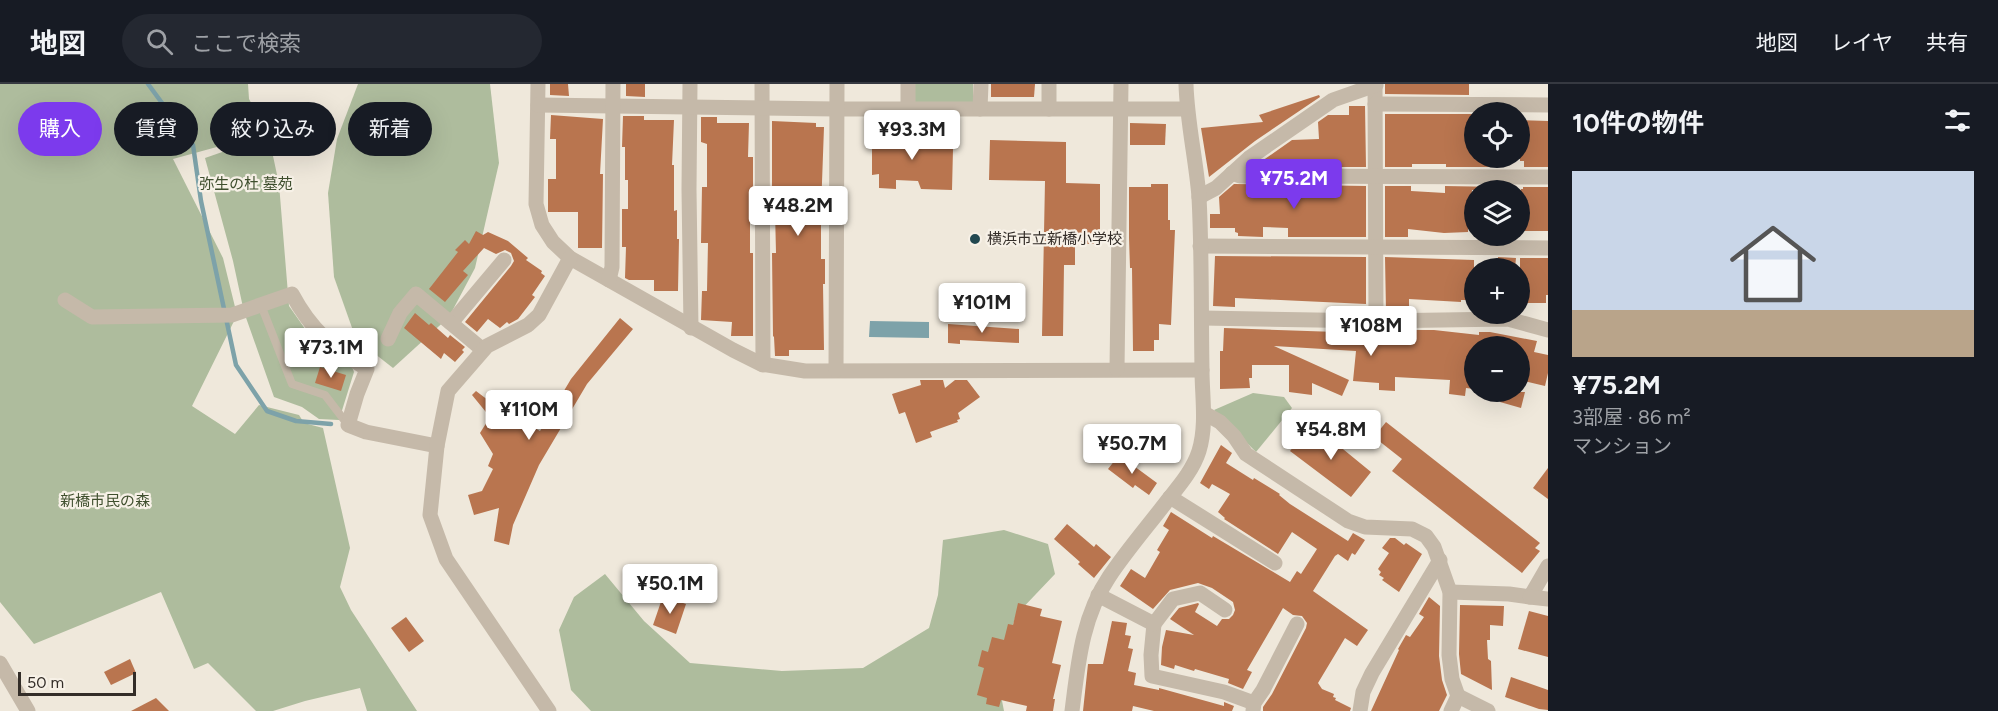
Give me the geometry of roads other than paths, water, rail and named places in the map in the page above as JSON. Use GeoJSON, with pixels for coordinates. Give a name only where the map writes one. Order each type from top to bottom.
{"type":"FeatureCollection","features":[{"type":"Feature","properties":{"kind":"street"},"geometry":{"type":"LineString","coordinates":[[538,84],[536,204],[542,225],[553,242],[570,258],[691,328],[763,365],[805,370],[1202,370]]}},
{"type":"Feature","properties":{"kind":"street"},"geometry":{"type":"LineString","coordinates":[[609,280],[612,267],[613,84]]}},
{"type":"Feature","properties":{"kind":"street"},"geometry":{"type":"LineString","coordinates":[[690,84],[691,328]]}},
{"type":"Feature","properties":{"kind":"street"},"geometry":{"type":"LineString","coordinates":[[762,84],[763,365]]}},
{"type":"Feature","properties":{"kind":"street"},"geometry":{"type":"LineString","coordinates":[[836,370],[837,84]]}},
{"type":"Feature","properties":{"kind":"street"},"geometry":{"type":"LineString","coordinates":[[908,84],[908,109]]}},
{"type":"Feature","properties":{"kind":"street"},"geometry":{"type":"LineString","coordinates":[[980,109],[981,84]]}},
{"type":"Feature","properties":{"kind":"street"},"geometry":{"type":"LineString","coordinates":[[1049,84],[1049,109]]}},
{"type":"Feature","properties":{"kind":"street"},"geometry":{"type":"LineString","coordinates":[[1117,369],[1121,84]]}},
{"type":"Feature","properties":{"kind":"street"},"geometry":{"type":"LineString","coordinates":[[1072,711],[1082,641],[1087,621],[1098,596],[1109,576],[1193,465],[1200,450],[1204,413],[1200,246],[1195,155],[1187,109],[1186,84]]}},
{"type":"Feature","properties":{"kind":"street"},"geometry":{"type":"LineString","coordinates":[[1198,197],[1216,188],[1249,158],[1333,100],[1376,84],[1376,321]]}},
{"type":"Feature","properties":{"kind":"street"},"geometry":{"type":"LineString","coordinates":[[1376,104],[1548,105]]}},
{"type":"Feature","properties":{"kind":"street"},"geometry":{"type":"LineString","coordinates":[[538,105],[836,109],[1187,109]]}},
{"type":"Feature","properties":{"kind":"street"},"geometry":{"type":"LineString","coordinates":[[1232,173],[1240,176],[1548,177]]}},
{"type":"Feature","properties":{"kind":"street"},"geometry":{"type":"LineString","coordinates":[[1200,246],[1548,248]]}},
{"type":"Feature","properties":{"kind":"street"},"geometry":{"type":"LineString","coordinates":[[549,711],[446,559],[430,515],[437,446],[447,391],[483,350],[528,325],[538,315],[570,258]]}},
{"type":"Feature","properties":{"kind":"street"},"geometry":{"type":"LineString","coordinates":[[451,323],[504,260]]}},
{"type":"Feature","properties":{"kind":"street"},"geometry":{"type":"LineString","coordinates":[[65,300],[92,317],[232,315],[292,294],[313,328],[324,339],[372,364],[357,394],[348,425],[366,432],[437,446]]}},
{"type":"Feature","properties":{"kind":"street"},"geometry":{"type":"LineString","coordinates":[[388,339],[400,313],[416,294],[483,350]]}},
{"type":"Feature","properties":{"kind":"street"},"geometry":{"type":"LineString","coordinates":[[1202,318],[1376,321],[1508,319],[1548,330]]}},
{"type":"Feature","properties":{"kind":"street"},"geometry":{"type":"LineString","coordinates":[[1204,413],[1220,422],[1234,436],[1246,454],[1348,521],[1365,527],[1412,529],[1426,536],[1440,560],[1450,592],[1449,655],[1452,679],[1458,696],[1488,711]]}},
{"type":"Feature","properties":{"kind":"street"},"geometry":{"type":"LineString","coordinates":[[1170,497],[1275,563]]}},
{"type":"Feature","properties":{"kind":"street"},"geometry":{"type":"LineString","coordinates":[[1360,711],[1363,692],[1372,672],[1440,560]]}},
{"type":"Feature","properties":{"kind":"street"},"geometry":{"type":"LineString","coordinates":[[1530,597],[1548,566]]}},
{"type":"Feature","properties":{"kind":"street"},"geometry":{"type":"LineString","coordinates":[[1450,592],[1509,594],[1548,599]]}},
{"type":"Feature","properties":{"kind":"street"},"geometry":{"type":"LineString","coordinates":[[1225,610],[1200,593],[1173,599],[1154,624],[1151,655],[1152,676],[1224,692],[1253,707],[1297,624]]}},
{"type":"Feature","properties":{"kind":"street"},"geometry":{"type":"LineString","coordinates":[[1098,596],[1154,624]]}},
{"type":"Feature","properties":{"kind":"street"},"geometry":{"type":"LineString","coordinates":[[0,663],[28,711]]}},
{"type":"Feature","properties":{"kind":"street"},"geometry":{"type":"LineString","coordinates":[[1450,711],[1458,696]]}},
{"type":"Feature","properties":{"kind":"lane"},"geometry":{"type":"LineString","coordinates":[[261,305],[292,384],[325,395],[348,425]]}},
{"type":"Feature","properties":{"kind":"water"},"geometry":{"type":"Polygon","coordinates":[[[870,321],[929,322],[929,338],[869,337],[870,321]]]}},
{"type":"Feature","properties":{"kind":"waterway"},"geometry":{"type":"LineString","coordinates":[[148,84],[193,145],[201,201],[236,365],[267,411],[296,421],[331,424]]}},
{"type":"Feature","properties":{"kind":"place","name":"横浜市立新橋小学校"},"geometry":{"type":"Point","coordinates":[975,239]}},
{"type":"Feature","properties":{"kind":"park label","name":"弥生の杜 墓苑"},"geometry":{"type":"Point","coordinates":[246,184]}},
{"type":"Feature","properties":{"kind":"park label","name":"新橋市民の森"},"geometry":{"type":"Point","coordinates":[105,501]}}]}
